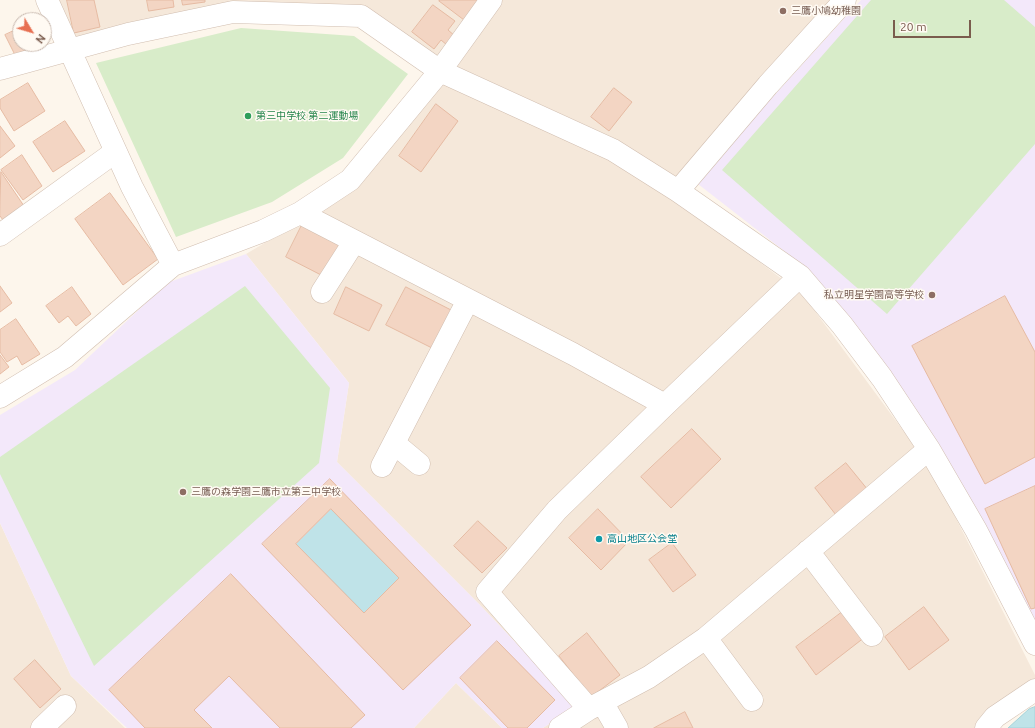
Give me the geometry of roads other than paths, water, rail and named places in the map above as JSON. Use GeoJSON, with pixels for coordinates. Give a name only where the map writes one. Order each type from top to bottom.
{"type":"FeatureCollection","features":[{"type":"Feature","properties":{"kind":"street"},"geometry":{"type":"LineString","coordinates":[[47,0],[115,152],[149,224],[172,265]]}},
{"type":"Feature","properties":{"kind":"street"},"geometry":{"type":"LineString","coordinates":[[0,397],[65,357],[172,265],[263,231],[300,213],[350,180],[440,71],[491,0]]}},
{"type":"Feature","properties":{"kind":"street"},"geometry":{"type":"LineString","coordinates":[[678,191],[768,85],[845,0]]}},
{"type":"Feature","properties":{"kind":"street"},"geometry":{"type":"LineString","coordinates":[[0,69],[128,34],[233,12],[360,16],[440,71],[613,150],[678,191],[800,276],[842,325],[882,378],[929,449],[976,530],[1035,644]]}},
{"type":"Feature","properties":{"kind":"street"},"geometry":{"type":"LineString","coordinates":[[0,235],[115,152]]}},
{"type":"Feature","properties":{"kind":"street"},"geometry":{"type":"LineString","coordinates":[[300,213],[573,354],[665,405]]}},
{"type":"Feature","properties":{"kind":"street"},"geometry":{"type":"LineString","coordinates":[[322,292],[354,242]]}},
{"type":"Feature","properties":{"kind":"street"},"geometry":{"type":"LineString","coordinates":[[617,728],[487,592],[557,510],[800,276]]}},
{"type":"Feature","properties":{"kind":"street"},"geometry":{"type":"LineString","coordinates":[[382,466],[395,444],[468,300]]}},
{"type":"Feature","properties":{"kind":"street"},"geometry":{"type":"LineString","coordinates":[[395,444],[419,464]]}},
{"type":"Feature","properties":{"kind":"street"},"geometry":{"type":"LineString","coordinates":[[560,728],[596,705],[649,677],[706,638],[929,449]]}},
{"type":"Feature","properties":{"kind":"street"},"geometry":{"type":"LineString","coordinates":[[808,551],[872,635]]}},
{"type":"Feature","properties":{"kind":"street"},"geometry":{"type":"LineString","coordinates":[[706,638],[752,700]]}},
{"type":"Feature","properties":{"kind":"street"},"geometry":{"type":"LineString","coordinates":[[986,728],[995,718],[1035,690]]}},
{"type":"Feature","properties":{"kind":"street"},"geometry":{"type":"LineString","coordinates":[[50,726],[65,706]]}},
{"type":"Feature","properties":{"kind":"water"},"geometry":{"type":"Polygon","coordinates":[[[331,509],[399,578],[364,613],[296,544],[331,509]]]}},
{"type":"Feature","properties":{"kind":"water"},"geometry":{"type":"Polygon","coordinates":[[[1035,707],[1035,728],[1008,728],[1029,709],[1035,707]]]}},
{"type":"Feature","properties":{"kind":"place","name":"三鷹小鳩幼稚園"},"geometry":{"type":"Point","coordinates":[783,11]}},
{"type":"Feature","properties":{"kind":"place","name":"第三中学校 第二運動場"},"geometry":{"type":"Point","coordinates":[248,116]}},
{"type":"Feature","properties":{"kind":"place","name":"私立明星学園高等学校"},"geometry":{"type":"Point","coordinates":[932,295]}},
{"type":"Feature","properties":{"kind":"place","name":"三鷹の森学園三鷹市立第三中学校"},"geometry":{"type":"Point","coordinates":[183,492]}},
{"type":"Feature","properties":{"kind":"place","name":"高山地区公会堂"},"geometry":{"type":"Point","coordinates":[599,539]}}]}
